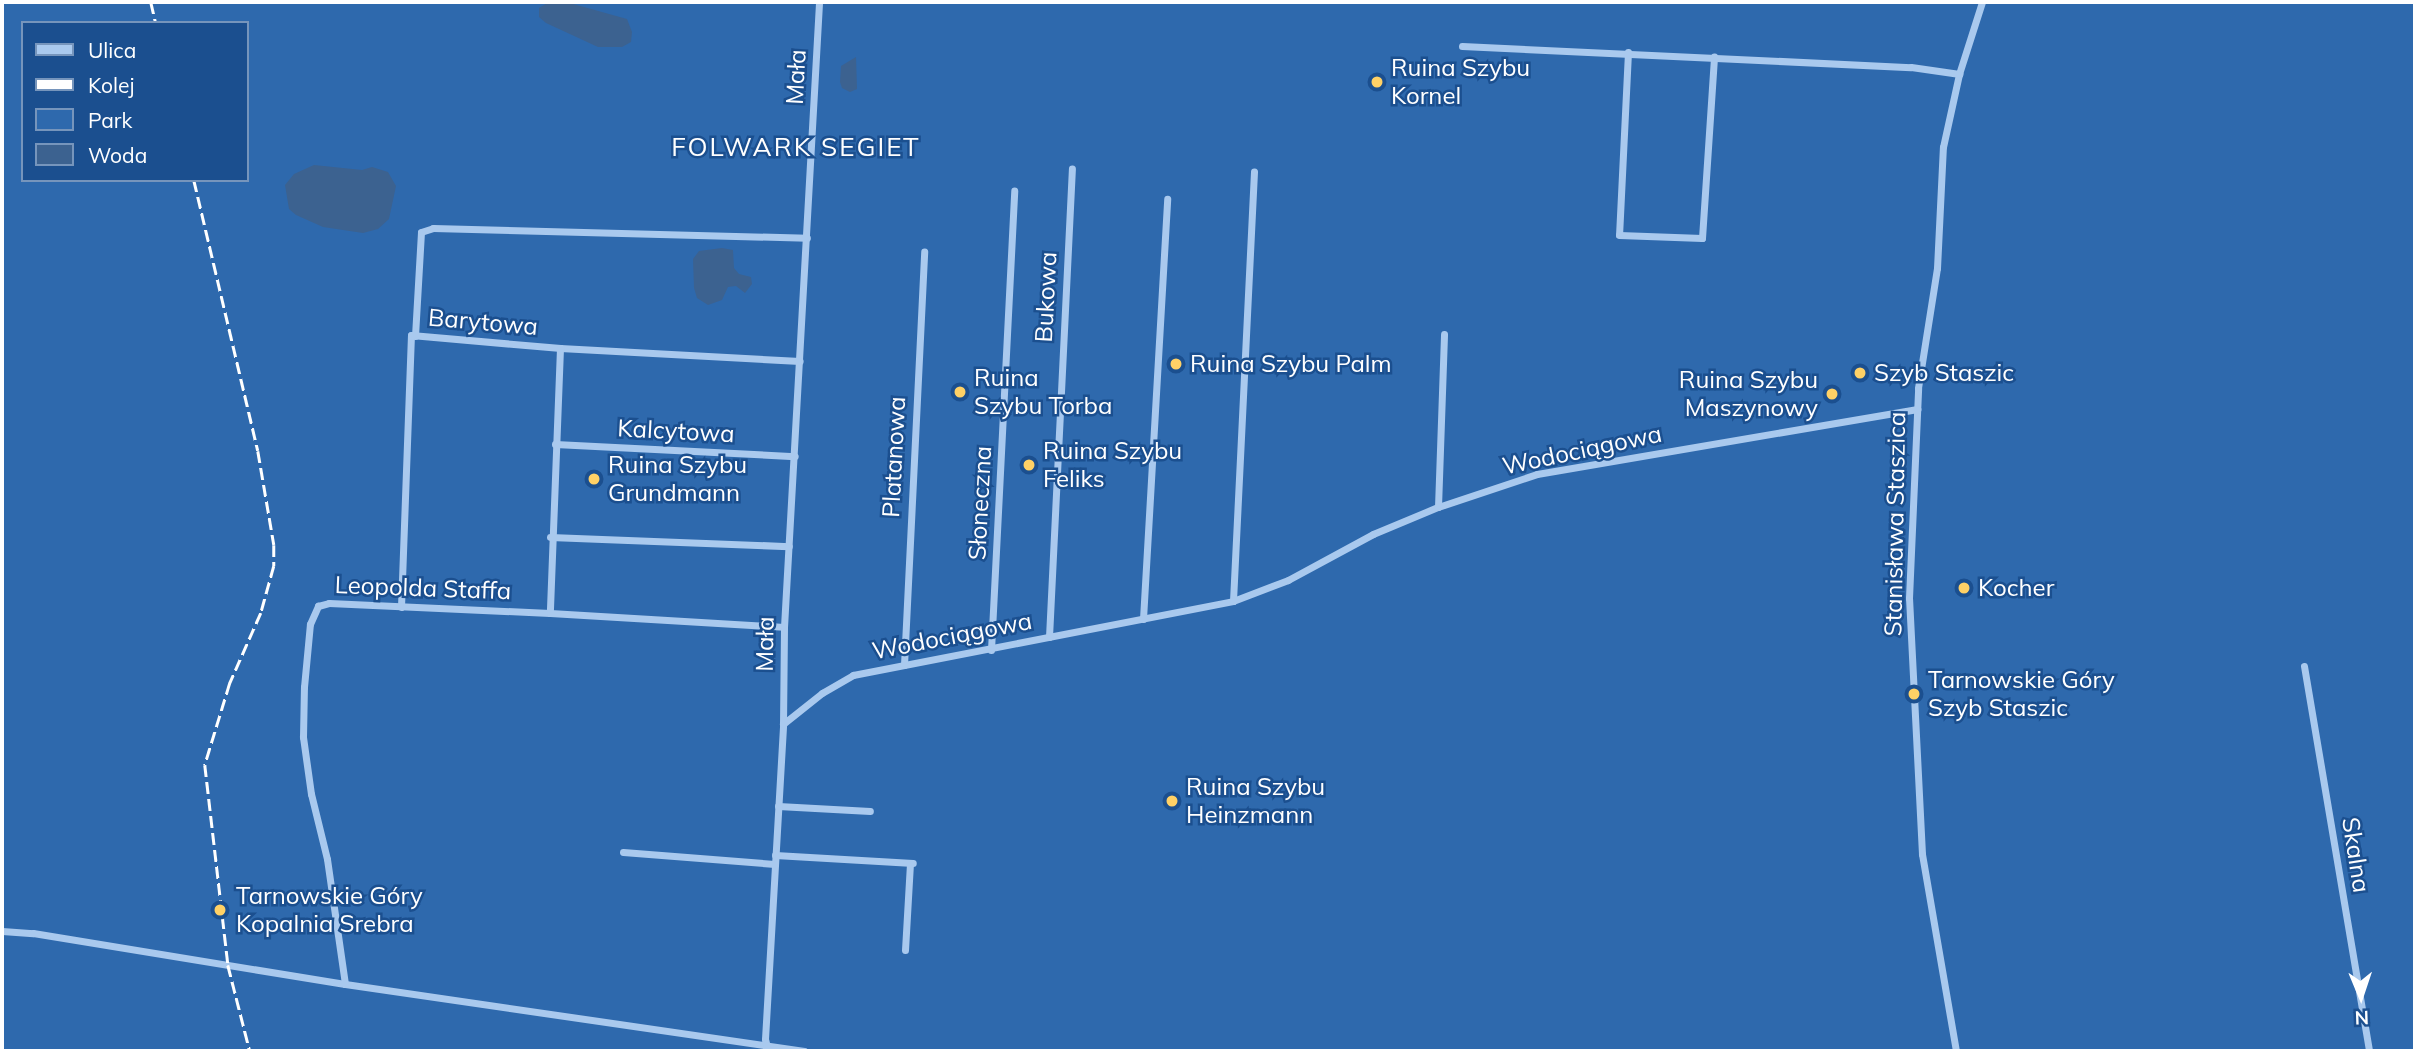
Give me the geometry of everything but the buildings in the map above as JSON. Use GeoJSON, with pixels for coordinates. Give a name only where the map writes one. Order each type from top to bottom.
{"type":"FeatureCollection","features":[{"type":"Feature","properties":{"kind":"street","name":"Mała"},"geometry":{"type":"LineString","coordinates":[[768,1049],[765,1039],[783,724],[784,627],[819,2]]}},
{"type":"Feature","properties":{"kind":"street","name":"Stanisława Staszica"},"geometry":{"type":"LineString","coordinates":[[1956,1051],[1922,854],[1909,598],[1917,409],[1937,268],[1943,146],[1959,74],[1982,2]]}},
{"type":"Feature","properties":{"kind":"street"},"geometry":{"type":"LineString","coordinates":[[1462,46],[1912,67],[1959,74]]}},
{"type":"Feature","properties":{"kind":"street"},"geometry":{"type":"LineString","coordinates":[[1628,52],[1619,235],[1702,238],[1714,56]]}},
{"type":"Feature","properties":{"kind":"street","name":"Bukowa"},"geometry":{"type":"LineString","coordinates":[[1049,637],[1072,169]]}},
{"type":"Feature","properties":{"kind":"street"},"geometry":{"type":"LineString","coordinates":[[1233,601],[1254,172]]}},
{"type":"Feature","properties":{"kind":"street","name":"Słoneczna"},"geometry":{"type":"LineString","coordinates":[[991,650],[1014,191]]}},
{"type":"Feature","properties":{"kind":"street"},"geometry":{"type":"LineString","coordinates":[[1143,619],[1167,199]]}},
{"type":"Feature","properties":{"kind":"street"},"geometry":{"type":"LineString","coordinates":[[415,336],[421,232],[433,228],[807,238]]}},
{"type":"Feature","properties":{"kind":"street","name":"Platanowa"},"geometry":{"type":"LineString","coordinates":[[904,665],[924,251]]}},
{"type":"Feature","properties":{"kind":"street"},"geometry":{"type":"LineString","coordinates":[[1438,507],[1444,334]]}},
{"type":"Feature","properties":{"kind":"street","name":"Barytowa"},"geometry":{"type":"LineString","coordinates":[[401,607],[411,335],[559,348],[550,537],[550,612]]}},
{"type":"Feature","properties":{"kind":"street"},"geometry":{"type":"LineString","coordinates":[[559,348],[800,361]]}},
{"type":"Feature","properties":{"kind":"street","name":"Wodociągowa"},"geometry":{"type":"LineString","coordinates":[[783,724],[835,684],[853,675],[1233,601],[1288,580],[1373,534],[1438,507],[1537,474],[1917,409]]}},
{"type":"Feature","properties":{"kind":"street","name":"Kalcytowa"},"geometry":{"type":"LineString","coordinates":[[555,444],[794,456]]}},
{"type":"Feature","properties":{"kind":"street"},"geometry":{"type":"LineString","coordinates":[[550,537],[789,547]]}},
{"type":"Feature","properties":{"kind":"street","name":"Leopolda Staffa"},"geometry":{"type":"LineString","coordinates":[[345,984],[327,859],[311,794],[303,737],[304,687],[310,624],[314,610],[323,603],[550,612],[784,627]]}},
{"type":"Feature","properties":{"kind":"street","name":"Skalna"},"geometry":{"type":"LineString","coordinates":[[2304,666],[2369,1051]]}},
{"type":"Feature","properties":{"kind":"street"},"geometry":{"type":"LineString","coordinates":[[778,806],[870,811]]}},
{"type":"Feature","properties":{"kind":"street"},"geometry":{"type":"LineString","coordinates":[[623,852],[775,864]]}},
{"type":"Feature","properties":{"kind":"street"},"geometry":{"type":"LineString","coordinates":[[775,855],[912,863],[905,950]]}},
{"type":"Feature","properties":{"kind":"street"},"geometry":{"type":"LineString","coordinates":[[2,932],[33,933],[768,1049],[804,1051]]}},
{"type":"Feature","properties":{"kind":"green space"},"geometry":{"type":"Polygon","coordinates":[[[2,2],[2415,2],[2415,1051],[2,1051],[2,2]]]}},
{"type":"Feature","properties":{"kind":"water"},"geometry":{"type":"Polygon","coordinates":[[[549,2],[566,2],[627,19],[632,32],[631,42],[622,47],[598,47],[546,23],[539,17],[539,8],[549,2]]]}},
{"type":"Feature","properties":{"kind":"water"},"geometry":{"type":"Polygon","coordinates":[[[856,57],[857,89],[850,92],[842,88],[841,66],[856,57]]]}},
{"type":"Feature","properties":{"kind":"water"},"geometry":{"type":"Polygon","coordinates":[[[314,165],[362,170],[372,167],[388,172],[396,186],[389,219],[378,229],[363,233],[323,227],[296,215],[289,209],[285,185],[294,174],[314,165]]]}},
{"type":"Feature","properties":{"kind":"water"},"geometry":{"type":"Polygon","coordinates":[[[722,248],[733,250],[734,268],[739,274],[751,277],[752,284],[745,293],[736,286],[728,287],[722,300],[708,305],[697,298],[693,259],[699,251],[722,248]]]}},
{"type":"Feature","properties":{"kind":"railway"},"geometry":{"type":"LineString","coordinates":[[151,2],[156,21]]}},
{"type":"Feature","properties":{"kind":"railway"},"geometry":{"type":"LineString","coordinates":[[194,182],[258,451],[274,545],[274,566],[261,613],[230,683],[205,765],[228,965],[250,1051]]}},
{"type":"Feature","properties":{"kind":"place","name":"Ruina Szybu Kornel"},"geometry":{"type":"Point","coordinates":[1377,82]}},
{"type":"Feature","properties":{"kind":"place","name":"Ruina Szybu Palm"},"geometry":{"type":"Point","coordinates":[1176,364]}},
{"type":"Feature","properties":{"kind":"place","name":"Szyb Staszic"},"geometry":{"type":"Point","coordinates":[1860,373]}},
{"type":"Feature","properties":{"kind":"place","name":"Ruina Szybu Torba"},"geometry":{"type":"Point","coordinates":[960,392]}},
{"type":"Feature","properties":{"kind":"place","name":"Ruina Szybu Maszynowy"},"geometry":{"type":"Point","coordinates":[1832,394]}},
{"type":"Feature","properties":{"kind":"place","name":"Ruina Szybu Feliks"},"geometry":{"type":"Point","coordinates":[1029,465]}},
{"type":"Feature","properties":{"kind":"place","name":"Ruina Szybu Grundmann"},"geometry":{"type":"Point","coordinates":[594,479]}},
{"type":"Feature","properties":{"kind":"place","name":"Kocher"},"geometry":{"type":"Point","coordinates":[1964,588]}},
{"type":"Feature","properties":{"kind":"place","name":"Tarnowskie Góry Szyb Staszic"},"geometry":{"type":"Point","coordinates":[1914,694]}},
{"type":"Feature","properties":{"kind":"place","name":"Ruina Szybu Heinzmann"},"geometry":{"type":"Point","coordinates":[1172,801]}},
{"type":"Feature","properties":{"kind":"place","name":"Tarnowskie Góry Kopalnia Srebra"},"geometry":{"type":"Point","coordinates":[220,910]}},
{"type":"Feature","properties":{"kind":"district","name":"FOLWARK SEGIET"},"geometry":{"type":"Point","coordinates":[796,147]}}]}
